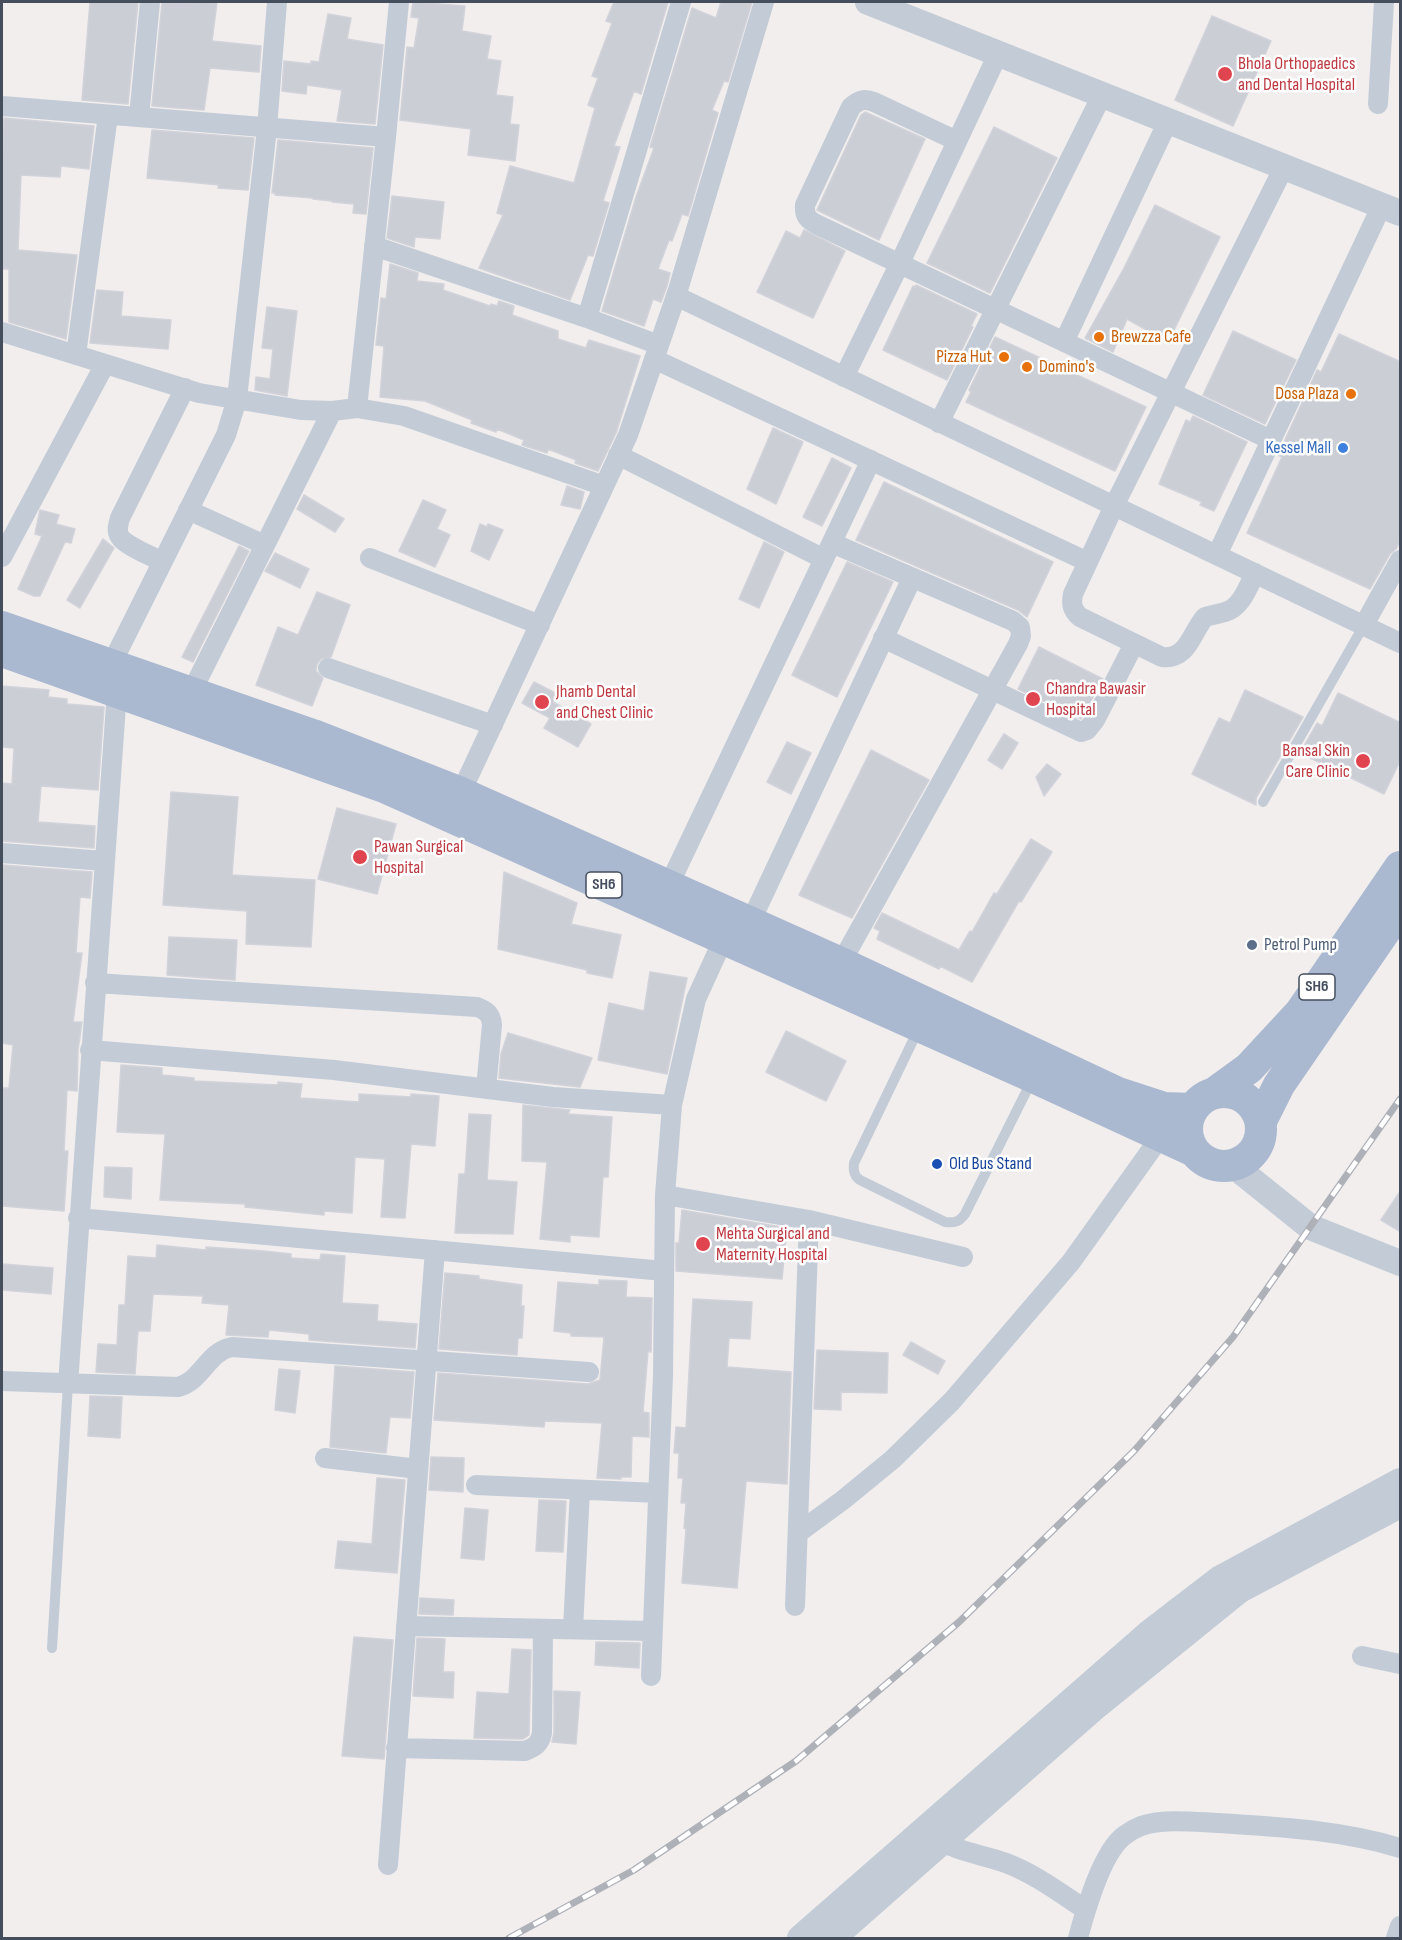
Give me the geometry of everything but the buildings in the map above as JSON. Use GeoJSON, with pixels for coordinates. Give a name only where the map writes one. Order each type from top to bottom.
{"type":"FeatureCollection","features":[{"type":"Feature","properties":{"kind":"main road","name":"SH6"},"geometry":{"type":"LineString","coordinates":[[2,627],[114,678],[384,787],[456,805],[668,887],[736,926],[841,963],[925,1015],[1034,1077],[1194,1151],[1204,1160],[1218,1166],[1233,1165],[1245,1160],[1256,1149],[1262,1132],[1261,1120],[1255,1107],[1244,1097],[1233,1092],[1164,1108],[1118,1094],[925,1015],[736,926],[456,805],[313,735],[190,693],[114,678],[2,651]]}},
{"type":"Feature","properties":{"kind":"main road","name":"SH6"},"geometry":{"type":"LineString","coordinates":[[1204,1100],[1249,1068],[1300,1013],[1401,867]]}},
{"type":"Feature","properties":{"kind":"main road","name":"SH6"},"geometry":{"type":"LineString","coordinates":[[1261,1120],[1279,1085],[1401,909]]}},
{"type":"Feature","properties":{"kind":"main road"},"geometry":{"type":"LineString","coordinates":[[1194,1151],[1188,1137],[1187,1122],[1204,1100]]}},
{"type":"Feature","properties":{"kind":"street"},"geometry":{"type":"LineString","coordinates":[[140,117],[150,2]]}},
{"type":"Feature","properties":{"kind":"street"},"geometry":{"type":"LineString","coordinates":[[68,1384],[104,861],[114,678],[162,562],[226,435],[237,399],[267,128],[277,2]]}},
{"type":"Feature","properties":{"kind":"street"},"geometry":{"type":"LineString","coordinates":[[357,408],[399,2]]}},
{"type":"Feature","properties":{"kind":"street"},"geometry":{"type":"LineString","coordinates":[[587,318],[681,2]]}},
{"type":"Feature","properties":{"kind":"street"},"geometry":{"type":"LineString","coordinates":[[456,805],[628,435],[676,296],[764,2]]}},
{"type":"Feature","properties":{"kind":"street"},"geometry":{"type":"LineString","coordinates":[[868,2],[1391,209],[1271,440],[1217,555]]}},
{"type":"Feature","properties":{"kind":"street"},"geometry":{"type":"LineString","coordinates":[[1378,104],[1384,2]]}},
{"type":"Feature","properties":{"kind":"street"},"geometry":{"type":"LineString","coordinates":[[844,377],[998,54]]}},
{"type":"Feature","properties":{"kind":"street"},"geometry":{"type":"LineString","coordinates":[[939,423],[1102,95]]}},
{"type":"Feature","properties":{"kind":"street"},"geometry":{"type":"LineString","coordinates":[[957,141],[867,99],[858,101],[852,107],[805,205],[804,214],[809,221],[899,265],[1271,440]]}},
{"type":"Feature","properties":{"kind":"street"},"geometry":{"type":"LineString","coordinates":[[2,106],[386,137]]}},
{"type":"Feature","properties":{"kind":"street"},"geometry":{"type":"LineString","coordinates":[[76,355],[108,115]]}},
{"type":"Feature","properties":{"kind":"street"},"geometry":{"type":"LineString","coordinates":[[1064,342],[1168,121]]}},
{"type":"Feature","properties":{"kind":"street"},"geometry":{"type":"LineString","coordinates":[[1255,573],[1233,609],[1205,617],[1180,653],[1172,658],[1162,657],[1080,617],[1074,612],[1071,604],[1073,594],[1114,506],[1284,167]]}},
{"type":"Feature","properties":{"kind":"street"},"geometry":{"type":"LineString","coordinates":[[374,246],[587,318],[871,460],[1088,562]]}},
{"type":"Feature","properties":{"kind":"street"},"geometry":{"type":"LineString","coordinates":[[676,296],[1401,643]]}},
{"type":"Feature","properties":{"kind":"street"},"geometry":{"type":"LineString","coordinates":[[2,332],[185,388],[237,399],[301,410],[332,411],[357,408],[404,416],[604,486]]}},
{"type":"Feature","properties":{"kind":"street"},"geometry":{"type":"LineString","coordinates":[[2,557],[105,364]]}},
{"type":"Feature","properties":{"kind":"street"},"geometry":{"type":"LineString","coordinates":[[162,562],[124,541],[119,535],[118,527],[120,518],[185,388]]}},
{"type":"Feature","properties":{"kind":"street"},"geometry":{"type":"LineString","coordinates":[[190,693],[332,411]]}},
{"type":"Feature","properties":{"kind":"street"},"geometry":{"type":"LineString","coordinates":[[618,455],[828,551],[912,578],[1012,621],[1020,627],[1021,636],[1018,644],[841,963]]}},
{"type":"Feature","properties":{"kind":"street"},"geometry":{"type":"LineString","coordinates":[[668,887],[871,460]]}},
{"type":"Feature","properties":{"kind":"street"},"geometry":{"type":"LineString","coordinates":[[188,510],[265,545]]}},
{"type":"Feature","properties":{"kind":"street"},"geometry":{"type":"LineString","coordinates":[[370,558],[540,625]]}},
{"type":"Feature","properties":{"kind":"street"},"geometry":{"type":"LineString","coordinates":[[1364,625],[1401,560]]}},
{"type":"Feature","properties":{"kind":"street"},"geometry":{"type":"LineString","coordinates":[[651,1676],[663,1375],[665,1195],[672,1105],[696,999],[736,926],[912,578]]}},
{"type":"Feature","properties":{"kind":"street"},"geometry":{"type":"LineString","coordinates":[[883,638],[1081,732],[1088,730],[1095,720],[1134,644]]}},
{"type":"Feature","properties":{"kind":"street"},"geometry":{"type":"LineString","coordinates":[[328,668],[493,725]]}},
{"type":"Feature","properties":{"kind":"street"},"geometry":{"type":"LineString","coordinates":[[2,853],[104,861]]}},
{"type":"Feature","properties":{"kind":"street"},"geometry":{"type":"LineString","coordinates":[[95,983],[477,1007],[486,1010],[491,1017],[492,1025],[486,1089]]}},
{"type":"Feature","properties":{"kind":"street"},"geometry":{"type":"LineString","coordinates":[[90,1050],[334,1070],[554,1097],[672,1105]]}},
{"type":"Feature","properties":{"kind":"street"},"geometry":{"type":"LineString","coordinates":[[798,1533],[893,1459],[952,1401],[1071,1262],[1161,1136]]}},
{"type":"Feature","properties":{"kind":"street"},"geometry":{"type":"LineString","coordinates":[[1233,1165],[1310,1227],[1401,1263]]}},
{"type":"Feature","properties":{"kind":"street"},"geometry":{"type":"LineString","coordinates":[[665,1195],[809,1220],[963,1257]]}},
{"type":"Feature","properties":{"kind":"street"},"geometry":{"type":"LineString","coordinates":[[78,1218],[664,1270]]}},
{"type":"Feature","properties":{"kind":"street"},"geometry":{"type":"LineString","coordinates":[[795,1606],[809,1220]]}},
{"type":"Feature","properties":{"kind":"street"},"geometry":{"type":"LineString","coordinates":[[388,1865],[435,1250]]}},
{"type":"Feature","properties":{"kind":"street"},"geometry":{"type":"LineString","coordinates":[[2,1381],[178,1387],[196,1378],[216,1353],[224,1348],[232,1347],[589,1372]]}},
{"type":"Feature","properties":{"kind":"street"},"geometry":{"type":"LineString","coordinates":[[325,1458],[418,1469]]}},
{"type":"Feature","properties":{"kind":"street"},"geometry":{"type":"LineString","coordinates":[[833,1938],[933,1836],[1150,1632],[1219,1580],[1401,1481]]}},
{"type":"Feature","properties":{"kind":"street"},"geometry":{"type":"LineString","coordinates":[[476,1485],[658,1493]]}},
{"type":"Feature","properties":{"kind":"street"},"geometry":{"type":"LineString","coordinates":[[573,1629],[580,1490]]}},
{"type":"Feature","properties":{"kind":"street"},"geometry":{"type":"LineString","coordinates":[[800,1938],[933,1836],[1240,1590],[1401,1505]]}},
{"type":"Feature","properties":{"kind":"street"},"geometry":{"type":"LineString","coordinates":[[406,1626],[652,1631]]}},
{"type":"Feature","properties":{"kind":"street"},"geometry":{"type":"LineString","coordinates":[[396,1748],[525,1751],[535,1747],[541,1741],[542,1733],[543,1629]]}},
{"type":"Feature","properties":{"kind":"street"},"geometry":{"type":"LineString","coordinates":[[1362,1656],[1401,1664]]}},
{"type":"Feature","properties":{"kind":"street"},"geometry":{"type":"LineString","coordinates":[[1078,1938],[1086,1910],[1107,1858],[1123,1836],[1142,1826],[1178,1821],[1312,1830],[1401,1848]]}},
{"type":"Feature","properties":{"kind":"street"},"geometry":{"type":"LineString","coordinates":[[933,1836],[966,1852],[1008,1864],[1035,1877],[1086,1910]]}},
{"type":"Feature","properties":{"kind":"street"},"geometry":{"type":"LineString","coordinates":[[1396,1938],[1401,1926]]}},
{"type":"Feature","properties":{"kind":"lane"},"geometry":{"type":"LineString","coordinates":[[1263,802],[1364,625]]}},
{"type":"Feature","properties":{"kind":"lane"},"geometry":{"type":"LineString","coordinates":[[925,1015],[854,1163],[853,1170],[860,1180],[945,1222],[954,1223],[960,1220],[1034,1077]]}},
{"type":"Feature","properties":{"kind":"lane"},"geometry":{"type":"LineString","coordinates":[[52,1648],[68,1384]]}},
{"type":"Feature","properties":{"kind":"railway"},"geometry":{"type":"LineString","coordinates":[[509,1938],[634,1870],[796,1761],[959,1622],[1134,1451],[1233,1337],[1400,1099]]}},
{"type":"Feature","properties":{"kind":"place","name":"Bhola Orthopaedics and Dental Hospital"},"geometry":{"type":"Point","coordinates":[1225,74]}},
{"type":"Feature","properties":{"kind":"place","name":"Brewzza Cafe"},"geometry":{"type":"Point","coordinates":[1099,337]}},
{"type":"Feature","properties":{"kind":"place","name":"Pizza Hut"},"geometry":{"type":"Point","coordinates":[1004,357]}},
{"type":"Feature","properties":{"kind":"place","name":"Domino's"},"geometry":{"type":"Point","coordinates":[1027,367]}},
{"type":"Feature","properties":{"kind":"place","name":"Dosa Plaza"},"geometry":{"type":"Point","coordinates":[1351,394]}},
{"type":"Feature","properties":{"kind":"place","name":"Kessel Mall"},"geometry":{"type":"Point","coordinates":[1343,448]}},
{"type":"Feature","properties":{"kind":"place","name":"Chandra Bawasir Hospital"},"geometry":{"type":"Point","coordinates":[1033,699]}},
{"type":"Feature","properties":{"kind":"place","name":"Jhamb Dental and Chest Clinic"},"geometry":{"type":"Point","coordinates":[542,702]}},
{"type":"Feature","properties":{"kind":"place","name":"Bansal Skin Care Clinic"},"geometry":{"type":"Point","coordinates":[1363,761]}},
{"type":"Feature","properties":{"kind":"place","name":"Pawan Surgical Hospital"},"geometry":{"type":"Point","coordinates":[360,857]}},
{"type":"Feature","properties":{"kind":"place","name":"Petrol Pump"},"geometry":{"type":"Point","coordinates":[1252,945]}},
{"type":"Feature","properties":{"kind":"place","name":"Old Bus Stand"},"geometry":{"type":"Point","coordinates":[937,1164]}},
{"type":"Feature","properties":{"kind":"place","name":"Mehta Surgical and Maternity Hospital"},"geometry":{"type":"Point","coordinates":[703,1244]}}]}
